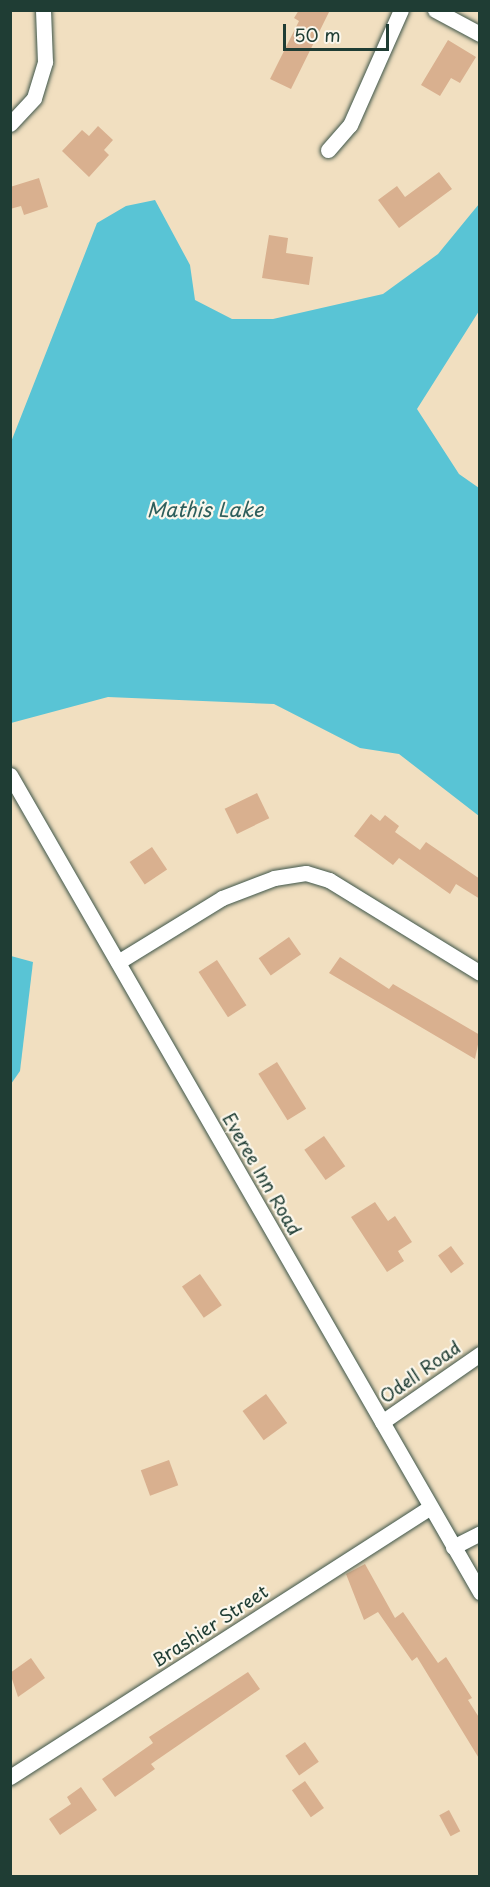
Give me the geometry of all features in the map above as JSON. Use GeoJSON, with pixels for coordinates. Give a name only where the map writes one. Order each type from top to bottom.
{"type":"FeatureCollection","features":[{"type":"Feature","properties":{"kind":"street"},"geometry":{"type":"LineString","coordinates":[[10,124],[34,98],[45,62],[43,10]]}},
{"type":"Feature","properties":{"kind":"street"},"geometry":{"type":"LineString","coordinates":[[328,150],[350,125],[401,10]]}},
{"type":"Feature","properties":{"kind":"street"},"geometry":{"type":"LineString","coordinates":[[435,10],[480,34]]}},
{"type":"Feature","properties":{"kind":"street","name":"Everee Inn Road"},"geometry":{"type":"LineString","coordinates":[[10,775],[480,1592]]}},
{"type":"Feature","properties":{"kind":"street"},"geometry":{"type":"LineString","coordinates":[[118,962],[222,898],[274,878],[306,873],[329,880],[480,973]]}},
{"type":"Feature","properties":{"kind":"street","name":"Odell Road"},"geometry":{"type":"LineString","coordinates":[[382,1422],[480,1354]]}},
{"type":"Feature","properties":{"kind":"street","name":"Brashier Street"},"geometry":{"type":"LineString","coordinates":[[10,1777],[430,1507]]}},
{"type":"Feature","properties":{"kind":"street"},"geometry":{"type":"LineString","coordinates":[[453,1548],[480,1533]]}},
{"type":"Feature","properties":{"kind":"water","name":"Mathis Lake"},"geometry":{"type":"Polygon","coordinates":[[[155,200],[190,265],[195,300],[232,319],[273,319],[383,294],[438,254],[479,204],[479,311],[417,409],[459,474],[479,488],[479,816],[399,754],[360,748],[274,704],[108,697],[11,723],[11,442],[97,223],[126,206],[155,200]]]}},
{"type":"Feature","properties":{"kind":"water"},"geometry":{"type":"Polygon","coordinates":[[[11,956],[33,962],[20,1071],[11,1084],[11,956]]]}},
{"type":"Feature","properties":{"kind":"building"},"geometry":{"type":"Polygon","coordinates":[[[299,10],[330,10],[291,89],[270,79],[299,21],[294,18],[299,10]]]}},
{"type":"Feature","properties":{"kind":"building"},"geometry":{"type":"Polygon","coordinates":[[[448,40],[476,57],[460,83],[451,78],[440,96],[421,85],[448,40]]]}},
{"type":"Feature","properties":{"kind":"building"},"geometry":{"type":"Polygon","coordinates":[[[98,126],[113,140],[104,150],[109,155],[89,177],[62,151],[82,130],[89,136],[98,126]]]}},
{"type":"Feature","properties":{"kind":"building"},"geometry":{"type":"Polygon","coordinates":[[[439,172],[452,189],[399,228],[378,200],[397,186],[405,197],[439,172]]]}},
{"type":"Feature","properties":{"kind":"building"},"geometry":{"type":"Polygon","coordinates":[[[39,178],[48,207],[24,215],[21,206],[10,209],[10,187],[39,178]]]}},
{"type":"Feature","properties":{"kind":"building"},"geometry":{"type":"Polygon","coordinates":[[[269,235],[288,238],[286,253],[313,257],[309,285],[262,278],[269,235]]]}},
{"type":"Feature","properties":{"kind":"building"},"geometry":{"type":"Polygon","coordinates":[[[257,793],[269,818],[237,834],[225,809],[257,793]]]}},
{"type":"Feature","properties":{"kind":"building"},"geometry":{"type":"Polygon","coordinates":[[[371,814],[380,821],[385,815],[399,826],[395,832],[420,850],[426,842],[480,879],[480,899],[456,884],[450,894],[399,858],[393,865],[354,836],[371,814]]]}},
{"type":"Feature","properties":{"kind":"building"},"geometry":{"type":"Polygon","coordinates":[[[152,847],[167,869],[145,884],[130,862],[152,847]]]}},
{"type":"Feature","properties":{"kind":"building"},"geometry":{"type":"Polygon","coordinates":[[[289,937],[301,954],[271,975],[259,958],[289,937]]]}},
{"type":"Feature","properties":{"kind":"building"},"geometry":{"type":"Polygon","coordinates":[[[340,957],[389,989],[393,984],[480,1035],[475,1059],[329,973],[340,957]]]}},
{"type":"Feature","properties":{"kind":"building"},"geometry":{"type":"Polygon","coordinates":[[[217,960],[246,1005],[228,1017],[199,972],[217,960]]]}},
{"type":"Feature","properties":{"kind":"building"},"geometry":{"type":"Polygon","coordinates":[[[277,1062],[306,1109],[287,1120],[258,1074],[277,1062]]]}},
{"type":"Feature","properties":{"kind":"building"},"geometry":{"type":"Polygon","coordinates":[[[324,1136],[345,1166],[326,1180],[304,1150],[324,1136]]]}},
{"type":"Feature","properties":{"kind":"building"},"geometry":{"type":"Polygon","coordinates":[[[375,1202],[388,1221],[395,1216],[412,1242],[398,1251],[404,1261],[387,1272],[351,1217],[375,1202]]]}},
{"type":"Feature","properties":{"kind":"building"},"geometry":{"type":"Polygon","coordinates":[[[451,1246],[464,1264],[451,1273],[438,1255],[451,1246]]]}},
{"type":"Feature","properties":{"kind":"building"},"geometry":{"type":"Polygon","coordinates":[[[200,1274],[222,1305],[204,1318],[182,1287],[200,1274]]]}},
{"type":"Feature","properties":{"kind":"building"},"geometry":{"type":"Polygon","coordinates":[[[266,1394],[287,1423],[264,1440],[243,1411],[266,1394]]]}},
{"type":"Feature","properties":{"kind":"building"},"geometry":{"type":"Polygon","coordinates":[[[169,1460],[178,1485],[150,1496],[141,1470],[169,1460]]]}},
{"type":"Feature","properties":{"kind":"building"},"geometry":{"type":"Polygon","coordinates":[[[365,1564],[395,1618],[403,1612],[438,1663],[446,1657],[472,1698],[468,1700],[480,1719],[480,1760],[417,1657],[412,1661],[378,1612],[364,1620],[346,1574],[365,1564]]]}},
{"type":"Feature","properties":{"kind":"building"},"geometry":{"type":"Polygon","coordinates":[[[31,1658],[45,1678],[18,1697],[10,1673],[31,1658]]]}},
{"type":"Feature","properties":{"kind":"building"},"geometry":{"type":"Polygon","coordinates":[[[248,1672],[260,1689],[151,1764],[155,1769],[115,1797],[102,1779],[153,1743],[149,1737],[248,1672]]]}},
{"type":"Feature","properties":{"kind":"building"},"geometry":{"type":"Polygon","coordinates":[[[305,1742],[319,1762],[299,1775],[285,1756],[305,1742]]]}},
{"type":"Feature","properties":{"kind":"building"},"geometry":{"type":"Polygon","coordinates":[[[305,1781],[324,1808],[311,1817],[292,1790],[305,1781]]]}},
{"type":"Feature","properties":{"kind":"building"},"geometry":{"type":"Polygon","coordinates":[[[81,1787],[97,1810],[60,1835],[49,1819],[71,1804],[67,1797],[81,1787]]]}},
{"type":"Feature","properties":{"kind":"building"},"geometry":{"type":"Polygon","coordinates":[[[449,1810],[460,1831],[451,1836],[439,1815],[449,1810]]]}}]}
